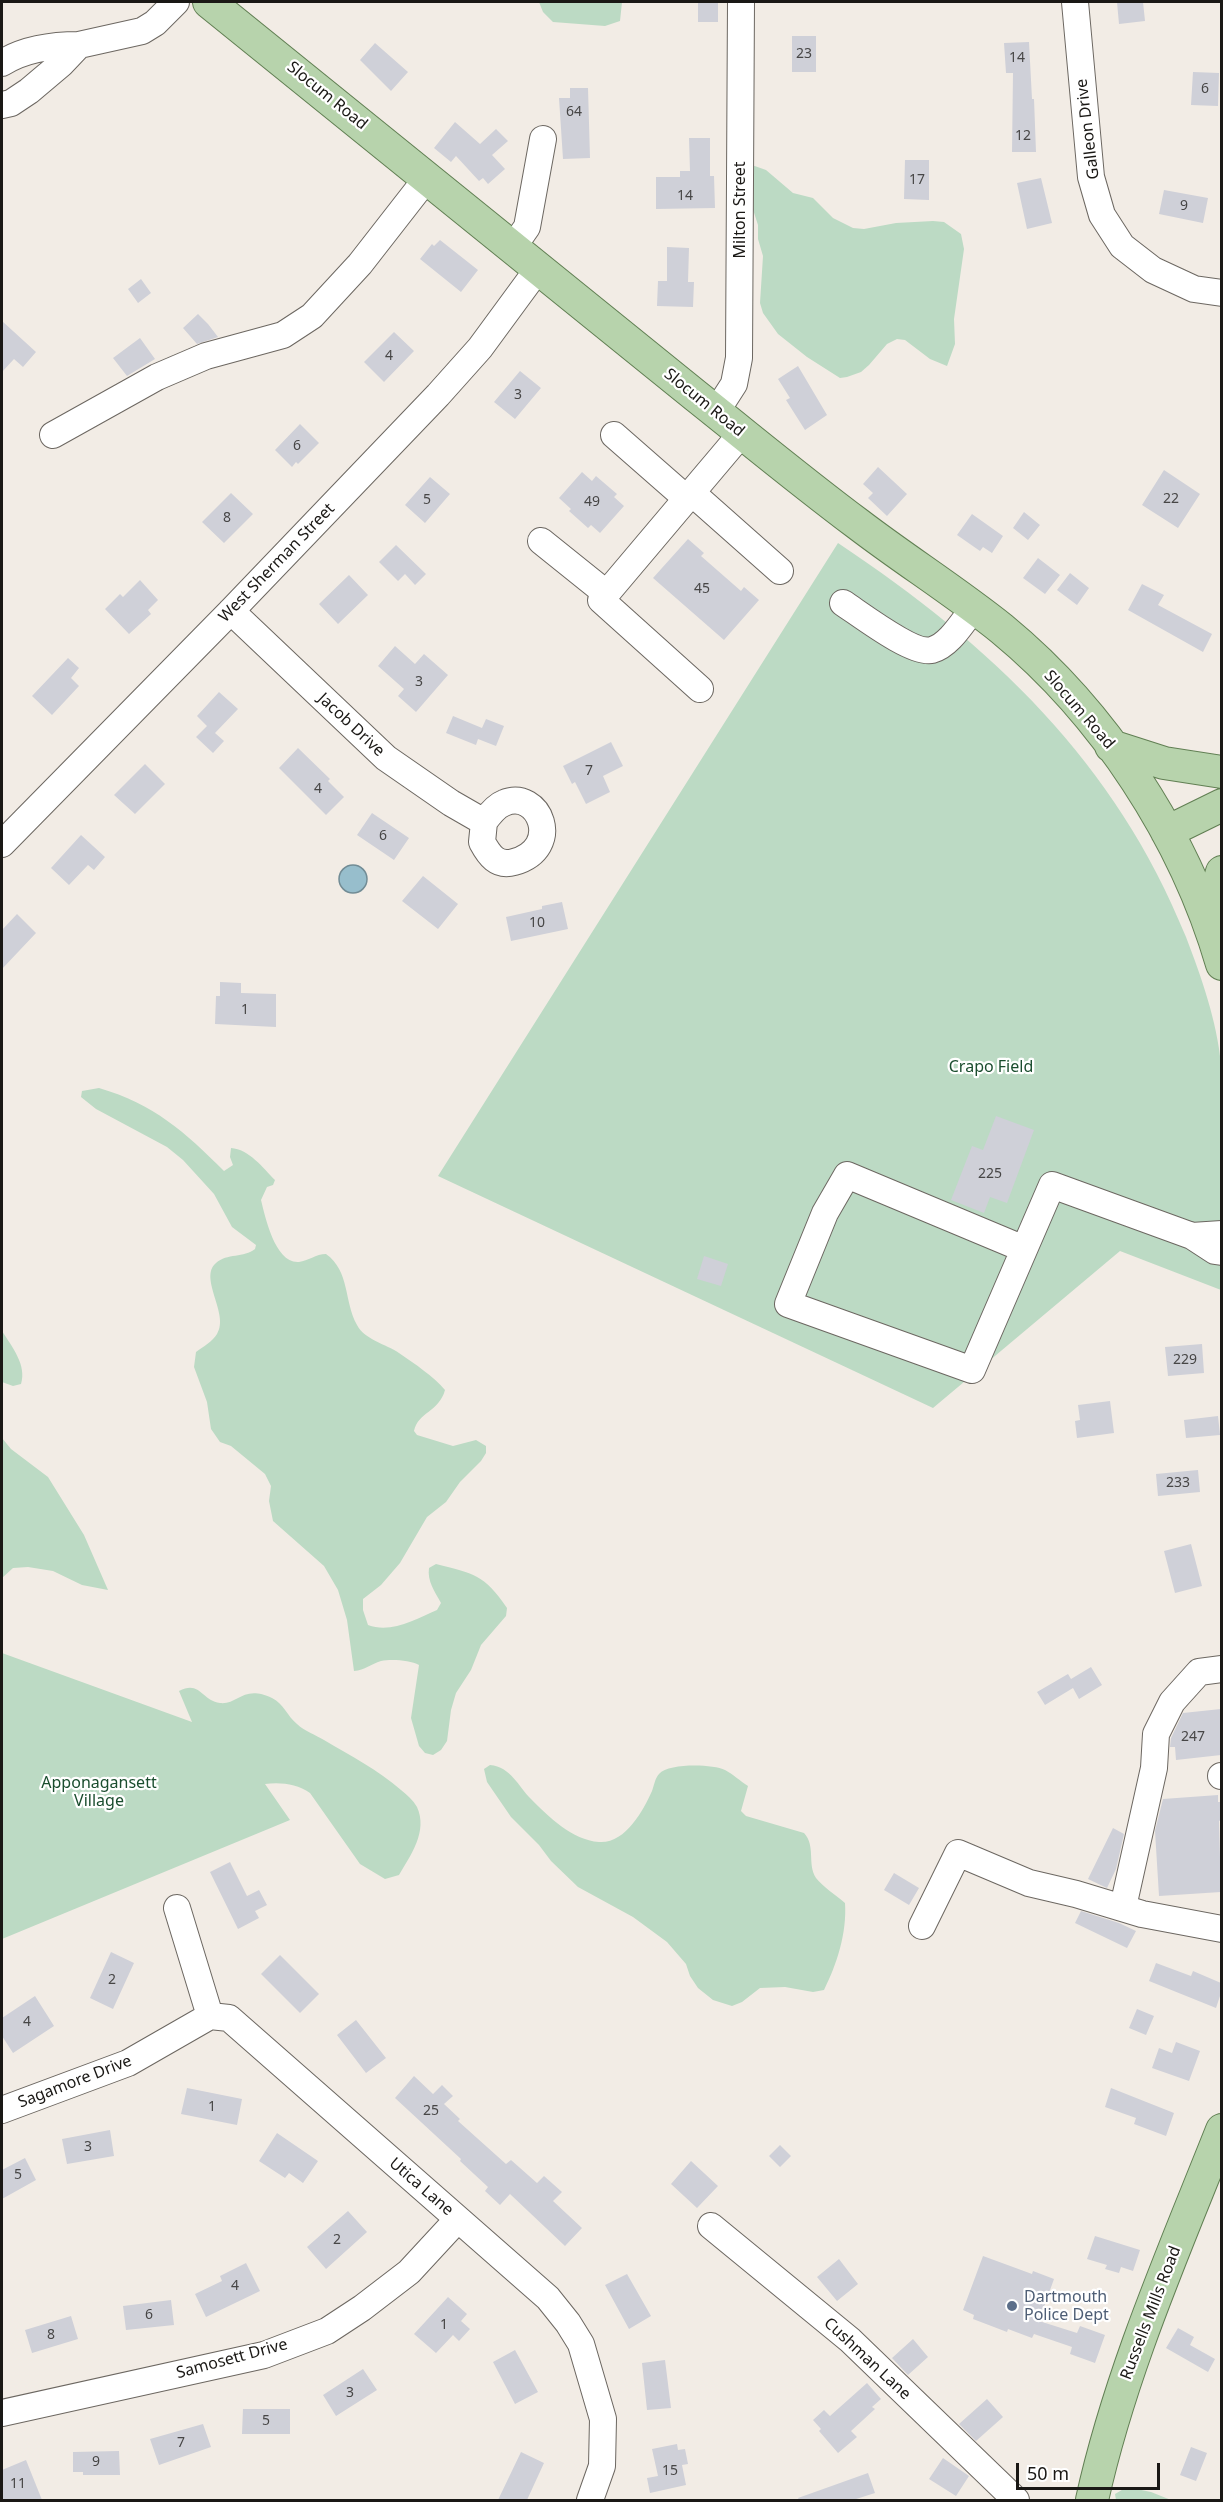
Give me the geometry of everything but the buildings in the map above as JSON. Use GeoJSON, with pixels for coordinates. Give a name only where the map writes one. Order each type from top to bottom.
{"type":"FeatureCollection","features":[{"type":"Feature","properties":{"kind":"main road","name":"Slocum Road"},"geometry":{"type":"LineString","coordinates":[[209,2],[742,433],[848,517],[974,608],[1030,654],[1080,707],[1111,746],[1167,832]]}},
{"type":"Feature","properties":{"kind":"main road"},"geometry":{"type":"LineString","coordinates":[[1111,746],[1164,763],[1221,772]]}},
{"type":"Feature","properties":{"kind":"main road"},"geometry":{"type":"LineString","coordinates":[[1219,942],[1167,832],[1221,805]]}},
{"type":"Feature","properties":{"kind":"main road"},"geometry":{"type":"LineString","coordinates":[[1219,942],[1216,893],[1221,872]]}},
{"type":"Feature","properties":{"kind":"main road","name":"Russells Mills Road"},"geometry":{"type":"LineString","coordinates":[[1092,2500],[1100,2461],[1125,2382],[1221,2130]]}},
{"type":"Feature","properties":{"kind":"street"},"geometry":{"type":"LineString","coordinates":[[2,63],[15,56],[56,45],[79,45],[142,31],[155,23],[176,2]]}},
{"type":"Feature","properties":{"kind":"street","name":"Milton Street"},"geometry":{"type":"LineString","coordinates":[[716,412],[734,384],[739,358],[741,2]]}},
{"type":"Feature","properties":{"kind":"street","name":"Galleon Drive"},"geometry":{"type":"LineString","coordinates":[[1075,2],[1091,177],[1102,214],[1122,246],[1153,270],[1194,289],[1221,294]]}},
{"type":"Feature","properties":{"kind":"street"},"geometry":{"type":"LineString","coordinates":[[2,105],[11,103],[29,91],[79,45]]}},
{"type":"Feature","properties":{"kind":"street"},"geometry":{"type":"LineString","coordinates":[[513,247],[527,227],[543,139]]}},
{"type":"Feature","properties":{"kind":"street"},"geometry":{"type":"LineString","coordinates":[[53,435],[157,377],[206,356],[283,335],[312,316],[360,264],[427,178]]}},
{"type":"Feature","properties":{"kind":"street","name":"West Sherman Street"},"geometry":{"type":"LineString","coordinates":[[2,844],[231,611],[459,372],[480,348],[538,268]]}},
{"type":"Feature","properties":{"kind":"street"},"geometry":{"type":"LineString","coordinates":[[700,689],[601,600],[742,433]]}},
{"type":"Feature","properties":{"kind":"street"},"geometry":{"type":"LineString","coordinates":[[614,435],[780,571]]}},
{"type":"Feature","properties":{"kind":"street"},"geometry":{"type":"LineString","coordinates":[[542,540],[607,594]]}},
{"type":"Feature","properties":{"kind":"street"},"geometry":{"type":"LineString","coordinates":[[843,603],[916,650],[931,650],[946,641],[974,608]]}},
{"type":"Feature","properties":{"kind":"street","name":"Jacob Drive"},"geometry":{"type":"LineString","coordinates":[[231,611],[386,758],[451,803],[484,822]]}},
{"type":"Feature","properties":{"kind":"street"},"geometry":{"type":"LineString","coordinates":[[1024,1249],[847,1175],[825,1213],[788,1304],[972,1370],[1052,1185],[1192,1236],[1215,1251],[1221,1252]]}},
{"type":"Feature","properties":{"kind":"street"},"geometry":{"type":"LineString","coordinates":[[1192,1236],[1221,1234]]}},
{"type":"Feature","properties":{"kind":"street"},"geometry":{"type":"LineString","coordinates":[[1123,1907],[1144,1802],[1154,1768],[1156,1734],[1172,1702],[1199,1672],[1221,1669]]}},
{"type":"Feature","properties":{"kind":"street"},"geometry":{"type":"LineString","coordinates":[[922,1926],[958,1853],[1029,1883],[1076,1894],[1142,1914],[1221,1929]]}},
{"type":"Feature","properties":{"kind":"street"},"geometry":{"type":"LineString","coordinates":[[177,1908],[210,2016]]}},
{"type":"Feature","properties":{"kind":"street","name":"Sagamore Drive"},"geometry":{"type":"LineString","coordinates":[[2,2110],[128,2062],[210,2016]]}},
{"type":"Feature","properties":{"kind":"street","name":"Utica Lane"},"geometry":{"type":"LineString","coordinates":[[210,2016],[229,2018],[548,2298],[568,2323],[581,2344],[603,2419],[602,2466],[590,2500]]}},
{"type":"Feature","properties":{"kind":"street","name":"Samosett Drive"},"geometry":{"type":"LineString","coordinates":[[2,2413],[264,2355],[327,2331],[362,2308],[409,2271],[458,2218]]}},
{"type":"Feature","properties":{"kind":"street","name":"Cushman Lane"},"geometry":{"type":"LineString","coordinates":[[711,2226],[850,2340],[1016,2500]]}},
{"type":"Feature","properties":{"kind":"green space"},"geometry":{"type":"Polygon","coordinates":[[[539,2],[622,2],[620,21],[605,26],[553,22],[543,12],[539,2]]]}},
{"type":"Feature","properties":{"kind":"green space"},"geometry":{"type":"Polygon","coordinates":[[[749,164],[766,170],[793,193],[813,198],[833,218],[853,228],[864,229],[896,223],[933,221],[944,222],[961,234],[964,249],[954,319],[955,344],[947,366],[930,359],[905,340],[897,339],[887,344],[861,372],[840,378],[807,357],[778,334],[763,313],[760,303],[763,256],[758,239],[758,225],[744,182],[749,164]]]}},
{"type":"Feature","properties":{"kind":"green space","name":"Crapo Field"},"geometry":{"type":"Polygon","coordinates":[[[838,543],[947,623],[997,667],[1043,713],[1085,762],[1123,816],[1157,874],[1186,937],[1212,1015],[1221,1064],[1221,1290],[1120,1251],[933,1408],[438,1176],[838,543]]]}},
{"type":"Feature","properties":{"kind":"green space"},"geometry":{"type":"Polygon","coordinates":[[[99,1088],[136,1102],[168,1121],[224,1171],[233,1165],[230,1157],[231,1148],[244,1152],[255,1160],[275,1180],[273,1185],[267,1187],[261,1200],[272,1238],[277,1247],[291,1261],[299,1262],[326,1254],[339,1269],[353,1316],[361,1330],[370,1338],[411,1361],[445,1390],[438,1403],[416,1425],[414,1431],[417,1435],[453,1446],[476,1440],[486,1446],[486,1453],[481,1461],[460,1482],[446,1502],[427,1517],[400,1563],[381,1585],[363,1599],[363,1610],[368,1625],[377,1627],[394,1627],[437,1610],[441,1603],[429,1577],[429,1568],[436,1564],[477,1577],[492,1588],[507,1608],[506,1616],[481,1645],[471,1670],[456,1693],[447,1741],[441,1750],[433,1755],[425,1753],[419,1746],[411,1718],[419,1665],[406,1661],[385,1660],[354,1671],[347,1620],[338,1590],[324,1566],[273,1521],[269,1501],[271,1486],[265,1474],[231,1446],[220,1442],[211,1429],[207,1402],[194,1367],[196,1352],[213,1339],[220,1326],[218,1307],[210,1278],[211,1270],[220,1260],[251,1252],[256,1245],[232,1227],[214,1194],[183,1160],[167,1147],[96,1109],[81,1097],[82,1091],[99,1088]]]}},
{"type":"Feature","properties":{"kind":"green space"},"geometry":{"type":"Polygon","coordinates":[[[2,1331],[20,1363],[21,1384],[13,1386],[2,1382],[2,1331]]]}},
{"type":"Feature","properties":{"kind":"green space"},"geometry":{"type":"Polygon","coordinates":[[[2,1438],[11,1449],[48,1477],[84,1535],[108,1590],[82,1585],[53,1571],[28,1567],[13,1568],[2,1578],[2,1438]]]}},
{"type":"Feature","properties":{"kind":"green space","name":"Apponagansett Village"},"geometry":{"type":"Polygon","coordinates":[[[2,1653],[192,1722],[179,1691],[186,1688],[196,1689],[220,1703],[254,1693],[272,1698],[280,1703],[300,1726],[374,1770],[412,1800],[420,1816],[421,1825],[417,1843],[399,1875],[385,1879],[360,1864],[310,1793],[289,1784],[265,1784],[290,1820],[2,1939],[2,1653]]]}},
{"type":"Feature","properties":{"kind":"green space"},"geometry":{"type":"Polygon","coordinates":[[[490,1765],[509,1773],[545,1813],[570,1832],[599,1842],[617,1838],[632,1825],[648,1799],[658,1776],[664,1770],[681,1766],[701,1766],[719,1768],[731,1773],[748,1786],[741,1811],[746,1816],[804,1833],[810,1844],[813,1873],[826,1888],[845,1903],[840,1948],[824,1990],[813,1992],[785,1987],[760,1988],[742,2002],[732,2006],[713,2000],[698,1988],[686,1964],[667,1942],[633,1917],[578,1887],[551,1861],[539,1845],[511,1817],[487,1782],[484,1769],[490,1765]]]}},
{"type":"Feature","properties":{"kind":"green space"},"geometry":{"type":"Polygon","coordinates":[[[1127,2487],[1151,2492],[1171,2500],[1116,2500],[1115,2494],[1127,2487]]]}},
{"type":"Feature","properties":{"kind":"water"},"geometry":{"type":"Polygon","coordinates":[[[353,865],[363,869],[367,879],[363,889],[353,893],[343,889],[339,879],[343,869],[353,865]]]}},
{"type":"Feature","properties":{"kind":"place","name":"Dartmouth Police Dept"},"geometry":{"type":"Point","coordinates":[1012,2306]}}]}
